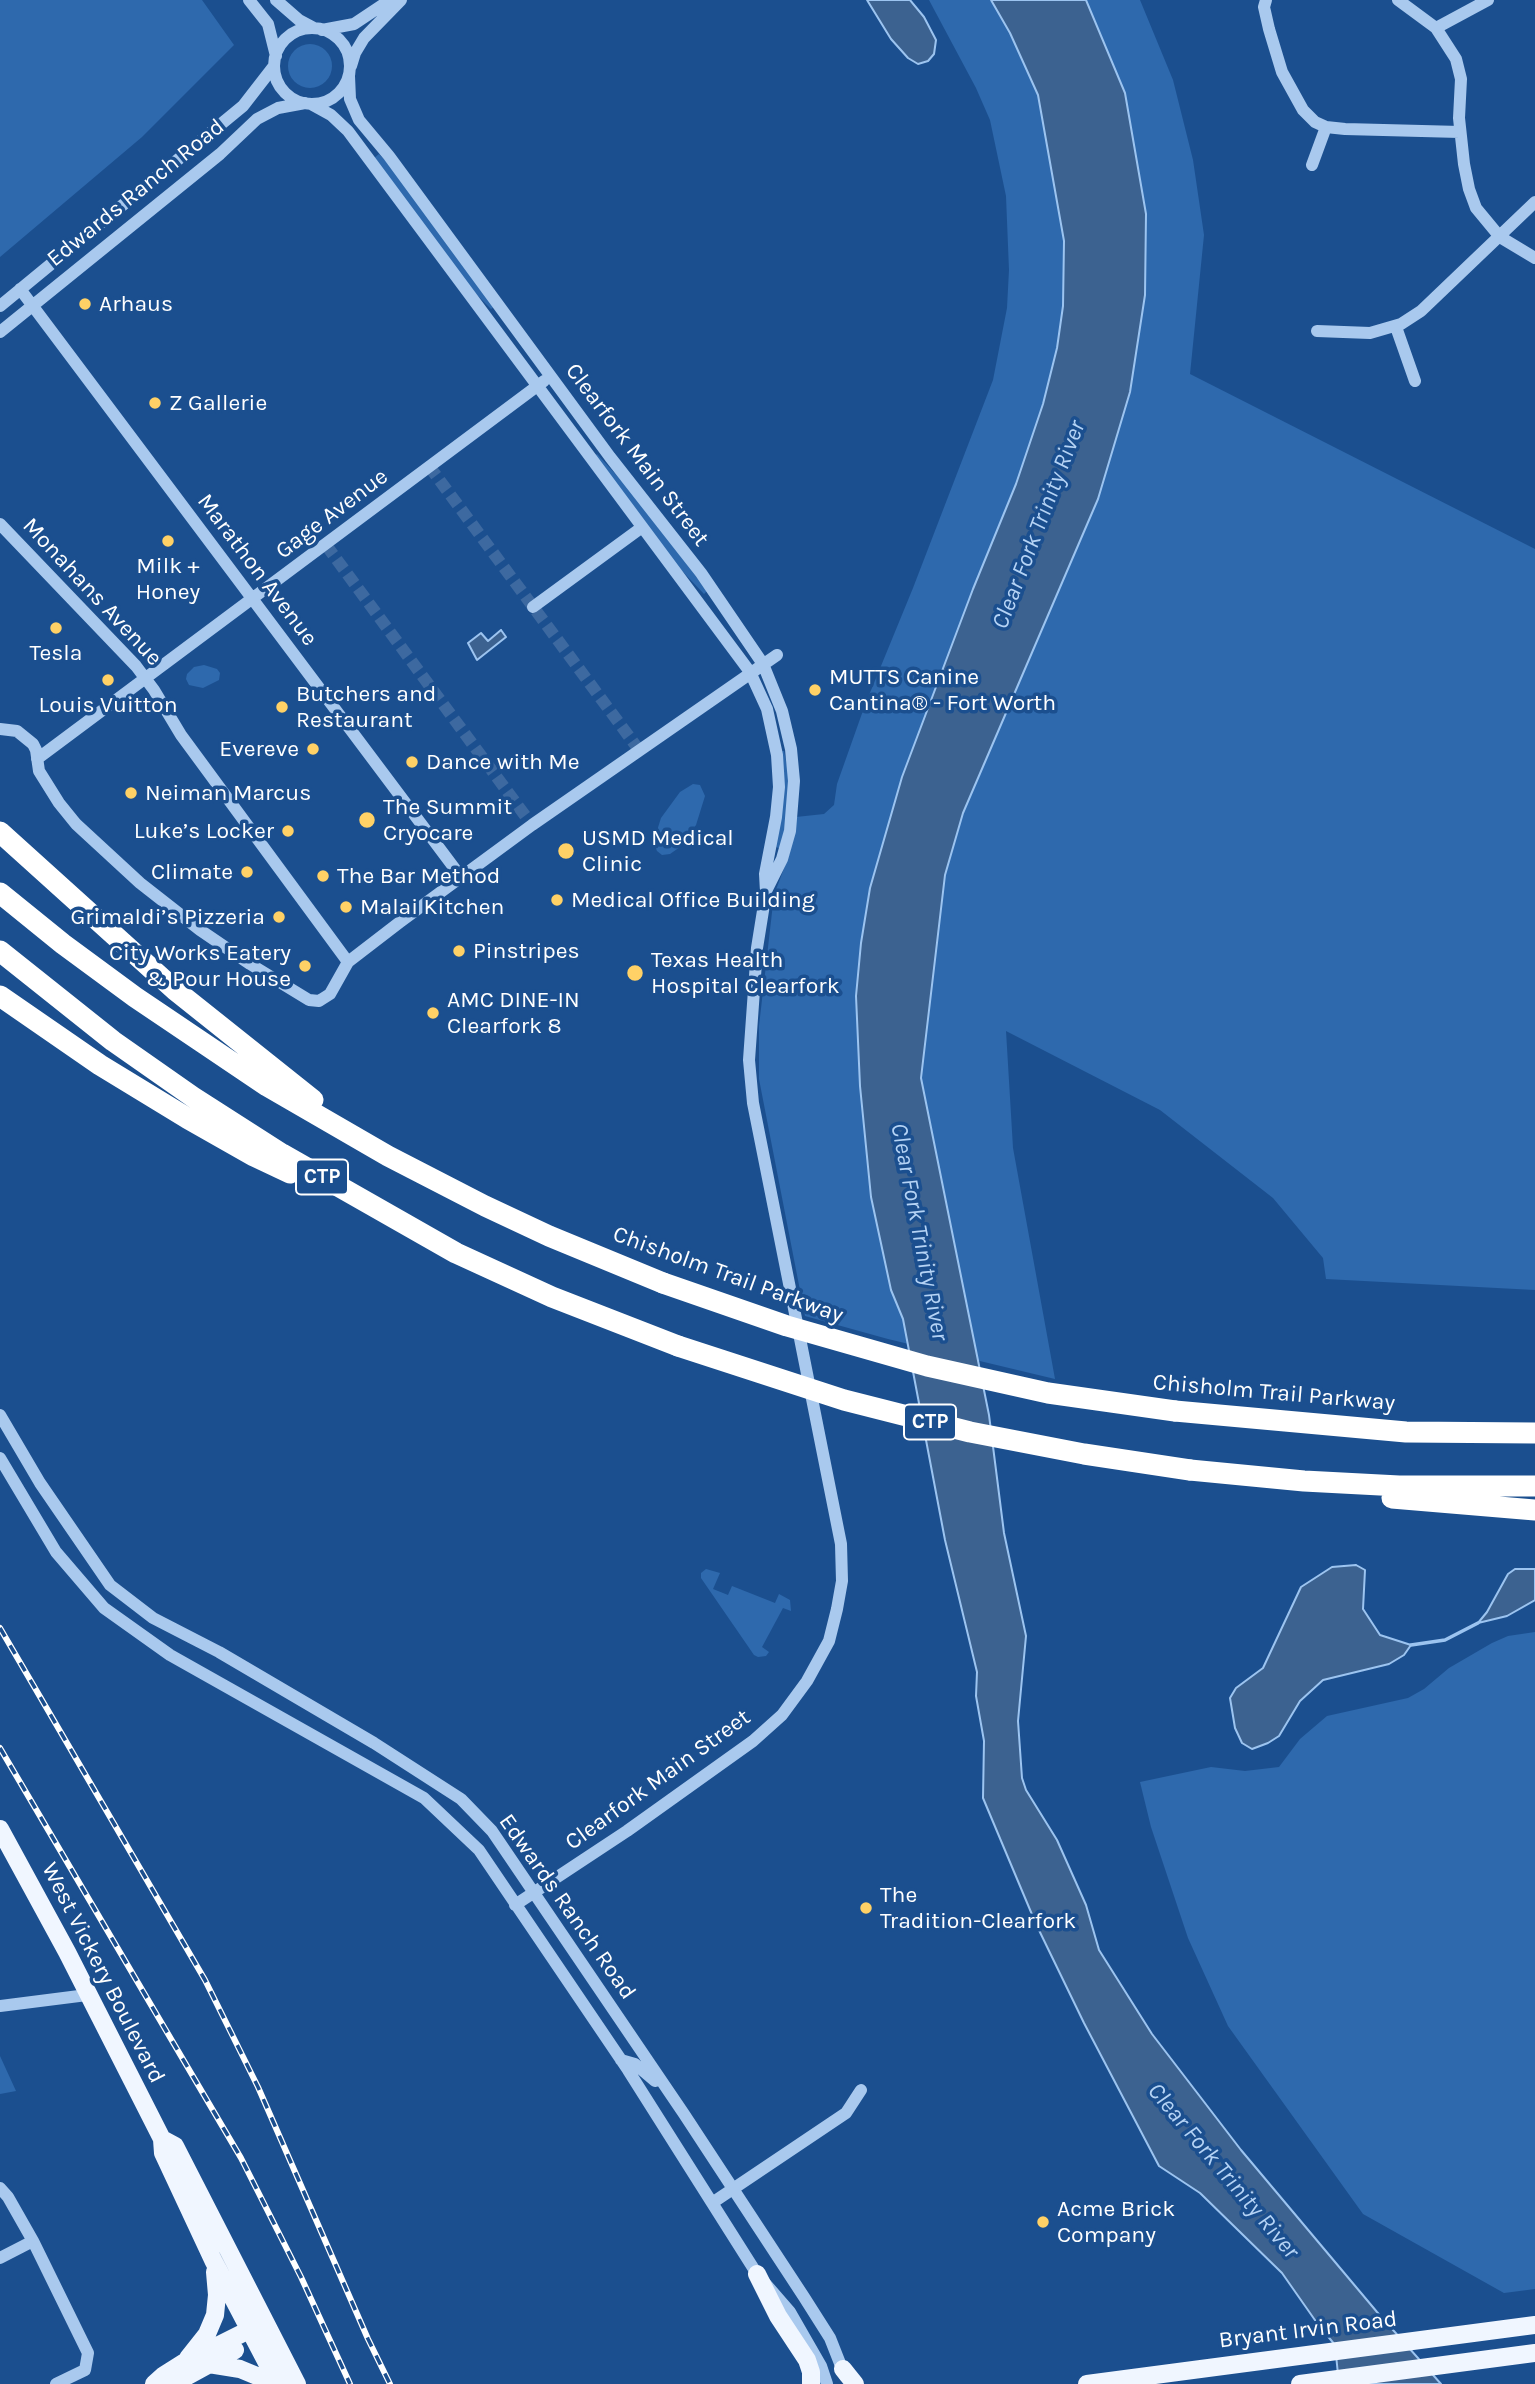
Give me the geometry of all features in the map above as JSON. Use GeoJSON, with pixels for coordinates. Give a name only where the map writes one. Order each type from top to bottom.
{"type":"FeatureCollection","features":[{"type":"Feature","properties":{"kind":"highway"},"geometry":{"type":"LineString","coordinates":[[0,832],[208,1018],[388,1156]]}},
{"type":"Feature","properties":{"kind":"highway","name":"Chisholm Trail Parkway"},"geometry":{"type":"LineString","coordinates":[[0,893],[63,944],[267,1086],[388,1156],[485,1206],[549,1236],[663,1283],[787,1326],[914,1363],[1048,1393],[1175,1412],[1406,1432],[1535,1433]]}},
{"type":"Feature","properties":{"kind":"highway","name":"CTP"},"geometry":{"type":"LineString","coordinates":[[0,951],[113,1041],[203,1104],[282,1154],[457,1253],[552,1297],[678,1346],[832,1396],[970,1432],[1084,1454],[1190,1470],[1304,1481],[1399,1486],[1535,1486]]}},
{"type":"Feature","properties":{"kind":"highway"},"geometry":{"type":"LineString","coordinates":[[0,996],[92,1060],[243,1150],[457,1253]]}},
{"type":"Feature","properties":{"kind":"highway"},"geometry":{"type":"LineString","coordinates":[[1304,1481],[1387,1498],[1535,1510]]}},
{"type":"Feature","properties":{"kind":"main road","name":"West Vickery Boulevard"},"geometry":{"type":"LineString","coordinates":[[0,1829],[67,1952],[162,2139],[163,2153],[213,2260],[297,2384]]}},
{"type":"Feature","properties":{"kind":"main road","name":"West Vickery Boulevard"},"geometry":{"type":"LineString","coordinates":[[162,2139],[175,2147],[259,2331],[278,2384]]}},
{"type":"Feature","properties":{"kind":"main road"},"geometry":{"type":"LineString","coordinates":[[183,2363],[207,2334],[215,2315],[217,2295],[213,2260]]}},
{"type":"Feature","properties":{"kind":"main road"},"geometry":{"type":"LineString","coordinates":[[757,2274],[778,2316],[807,2360],[811,2384]]}},
{"type":"Feature","properties":{"kind":"main road","name":"Bryant Irvin Road"},"geometry":{"type":"LineString","coordinates":[[1087,2384],[1535,2325]]}},
{"type":"Feature","properties":{"kind":"main road"},"geometry":{"type":"LineString","coordinates":[[154,2384],[183,2363],[259,2331]]}},
{"type":"Feature","properties":{"kind":"main road"},"geometry":{"type":"LineString","coordinates":[[173,2384],[259,2331]]}},
{"type":"Feature","properties":{"kind":"main road"},"geometry":{"type":"LineString","coordinates":[[1300,2384],[1535,2353]]}},
{"type":"Feature","properties":{"kind":"main road"},"geometry":{"type":"LineString","coordinates":[[209,2364],[240,2369],[257,2376],[267,2384]]}},
{"type":"Feature","properties":{"kind":"main road"},"geometry":{"type":"LineString","coordinates":[[845,2377],[855,2384]]}},
{"type":"Feature","properties":{"kind":"street"},"geometry":{"type":"LineString","coordinates":[[248,0],[268,24],[280,86],[295,100],[308,104],[319,104],[334,97],[345,84],[359,46],[401,0]]}},
{"type":"Feature","properties":{"kind":"street"},"geometry":{"type":"LineString","coordinates":[[276,0],[299,20],[339,41],[345,49],[349,73]]}},
{"type":"Feature","properties":{"kind":"street"},"geometry":{"type":"LineString","coordinates":[[275,61],[285,40],[292,34],[309,29],[354,24],[390,0]]}},
{"type":"Feature","properties":{"kind":"street"},"geometry":{"type":"LineString","coordinates":[[1266,0],[1264,7],[1282,72],[1303,110],[1315,122],[1326,127],[1460,132]]}},
{"type":"Feature","properties":{"kind":"street"},"geometry":{"type":"LineString","coordinates":[[1398,0],[1436,28],[1456,59],[1461,79],[1460,132],[1469,189],[1476,208],[1500,237],[1535,258]]}},
{"type":"Feature","properties":{"kind":"street"},"geometry":{"type":"LineString","coordinates":[[1436,28],[1488,0]]}},
{"type":"Feature","properties":{"kind":"street","name":"Edwards Ranch Road"},"geometry":{"type":"LineString","coordinates":[[0,306],[243,106],[275,61]]}},
{"type":"Feature","properties":{"kind":"street","name":"Clearfork Main Street"},"geometry":{"type":"LineString","coordinates":[[349,73],[350,99],[359,120],[389,156],[550,376],[701,573],[764,664],[782,711],[791,750],[794,781],[790,831],[782,859],[766,892]]}},
{"type":"Feature","properties":{"kind":"street","name":"Edwards Ranch Road"},"geometry":{"type":"LineString","coordinates":[[0,332],[220,154],[257,119],[278,108],[308,104]]}},
{"type":"Feature","properties":{"kind":"street","name":"Clearfork Main Street"},"geometry":{"type":"LineString","coordinates":[[308,104],[331,115],[348,131],[750,672],[767,709],[777,755],[779,787],[757,948],[750,1070],[754,1103],[841,1544],[842,1581],[837,1609],[829,1641],[807,1681],[782,1715],[753,1741],[515,1905]]}},
{"type":"Feature","properties":{"kind":"street"},"geometry":{"type":"LineString","coordinates":[[1312,165],[1326,127]]}},
{"type":"Feature","properties":{"kind":"street"},"geometry":{"type":"LineString","coordinates":[[1317,331],[1370,333],[1396,327],[1421,310],[1535,202]]}},
{"type":"Feature","properties":{"kind":"street","name":"Marathon Avenue"},"geometry":{"type":"LineString","coordinates":[[19,289],[461,877]]}},
{"type":"Feature","properties":{"kind":"street"},"geometry":{"type":"LineString","coordinates":[[1396,327],[1415,381]]}},
{"type":"Feature","properties":{"kind":"street","name":"Gage Avenue"},"geometry":{"type":"LineString","coordinates":[[37,759],[550,376]]}},
{"type":"Feature","properties":{"kind":"street","name":"Monahans Avenue"},"geometry":{"type":"LineString","coordinates":[[0,524],[146,678],[181,735],[348,962]]}},
{"type":"Feature","properties":{"kind":"street"},"geometry":{"type":"LineString","coordinates":[[533,607],[641,528]]}},
{"type":"Feature","properties":{"kind":"street"},"geometry":{"type":"LineString","coordinates":[[0,729],[11,729],[22,734],[33,744],[44,783],[76,824],[140,883],[200,930],[250,964],[309,1000],[318,1001],[326,999],[330,994],[348,962],[461,877],[777,655]]}},
{"type":"Feature","properties":{"kind":"street","name":"Edwards Ranch Road"},"geometry":{"type":"LineString","coordinates":[[0,1415],[40,1483],[110,1585],[153,1618],[219,1652],[461,1799],[492,1831],[673,2098],[830,2337],[845,2377]]}},
{"type":"Feature","properties":{"kind":"street","name":"Edwards Ranch Road"},"geometry":{"type":"LineString","coordinates":[[0,1458],[45,1535],[104,1608],[170,1655],[424,1798],[479,1850],[621,2060],[757,2274],[790,2312],[821,2366],[827,2384]]}},
{"type":"Feature","properties":{"kind":"street"},"geometry":{"type":"LineString","coordinates":[[45,1535],[66,1521]]}},
{"type":"Feature","properties":{"kind":"street"},"geometry":{"type":"LineString","coordinates":[[383,1775],[393,1756]]}},
{"type":"Feature","properties":{"kind":"street"},"geometry":{"type":"LineString","coordinates":[[0,2006],[87,1995]]}},
{"type":"Feature","properties":{"kind":"street"},"geometry":{"type":"LineString","coordinates":[[621,2060],[635,2064],[673,2098]]}},
{"type":"Feature","properties":{"kind":"street"},"geometry":{"type":"LineString","coordinates":[[712,2203],[846,2113],[862,2090]]}},
{"type":"Feature","properties":{"kind":"street"},"geometry":{"type":"LineString","coordinates":[[0,2188],[33,2241],[88,2353],[85,2370],[56,2384]]}},
{"type":"Feature","properties":{"kind":"street"},"geometry":{"type":"LineString","coordinates":[[0,2258],[33,2241]]}},
{"type":"Feature","properties":{"kind":"shaded area"},"geometry":{"type":"Polygon","coordinates":[[[0,0],[202,0],[234,45],[142,137],[0,257],[0,0]]]}},
{"type":"Feature","properties":{"kind":"shaded area"},"geometry":{"type":"Polygon","coordinates":[[[929,0],[1140,0],[1173,80],[1193,160],[1204,235],[1190,374],[1535,549],[1535,1290],[1326,1279],[1323,1258],[1273,1198],[1160,1110],[1006,1031],[1013,1148],[1055,1379],[805,1316],[759,1079],[759,1026],[774,895],[789,855],[796,817],[824,814],[834,805],[837,784],[865,705],[993,380],[1007,308],[1009,270],[1006,196],[990,120],[929,0]]]}},
{"type":"Feature","properties":{"kind":"shaded area"},"geometry":{"type":"Polygon","coordinates":[[[310,44],[325,51],[332,66],[325,81],[310,88],[295,81],[288,66],[295,51],[310,44]]]}},
{"type":"Feature","properties":{"kind":"shaded area"},"geometry":{"type":"Polygon","coordinates":[[[379,154],[495,306],[491,309],[465,283],[373,159],[379,154]]]}},
{"type":"Feature","properties":{"kind":"shaded area"},"geometry":{"type":"Polygon","coordinates":[[[597,454],[633,493],[707,591],[704,594],[666,554],[594,457],[597,454]]]}},
{"type":"Feature","properties":{"kind":"shaded area"},"geometry":{"type":"Polygon","coordinates":[[[204,665],[217,669],[220,673],[219,680],[203,688],[189,685],[187,674],[194,667],[204,665]]]}},
{"type":"Feature","properties":{"kind":"shaded area"},"geometry":{"type":"Polygon","coordinates":[[[780,751],[784,751],[789,775],[789,807],[781,848],[778,848],[775,846],[780,751]]]}},
{"type":"Feature","properties":{"kind":"shaded area"},"geometry":{"type":"Polygon","coordinates":[[[693,784],[700,785],[705,796],[696,825],[680,847],[670,854],[662,855],[655,846],[661,818],[680,792],[693,784]]]}},
{"type":"Feature","properties":{"kind":"shaded area"},"geometry":{"type":"Polygon","coordinates":[[[706,1569],[720,1573],[713,1589],[728,1595],[732,1586],[775,1603],[779,1594],[790,1600],[791,1611],[783,1608],[762,1647],[769,1652],[766,1656],[754,1655],[701,1578],[701,1573],[706,1569]]]}},
{"type":"Feature","properties":{"kind":"shaded area"},"geometry":{"type":"Polygon","coordinates":[[[1535,1632],[1535,2289],[1504,2293],[1363,2214],[1228,2026],[1188,1938],[1151,1827],[1140,1782],[1211,1767],[1245,1771],[1279,1767],[1300,1739],[1327,1716],[1408,1698],[1424,1689],[1449,1668],[1492,1643],[1508,1636],[1535,1632]]]}},
{"type":"Feature","properties":{"kind":"shaded area"},"geometry":{"type":"Polygon","coordinates":[[[0,2056],[16,2091],[0,2094],[0,2056]]]}},
{"type":"Feature","properties":{"kind":"water"},"geometry":{"type":"Polygon","coordinates":[[[867,0],[910,0],[924,17],[936,40],[934,54],[928,61],[918,64],[908,58],[891,39],[867,0]]]}},
{"type":"Feature","properties":{"kind":"water","name":"Clear Fork Trinity River"},"geometry":{"type":"Polygon","coordinates":[[[991,0],[1086,0],[1125,93],[1146,214],[1145,295],[1130,392],[1098,499],[963,813],[945,875],[921,1078],[989,1415],[1004,1533],[1026,1636],[1018,1721],[1022,1778],[1026,1790],[1057,1840],[1086,1905],[1099,1950],[1152,2034],[1241,2150],[1441,2384],[1339,2384],[1335,2345],[1282,2273],[1200,2193],[1159,2166],[1036,1924],[983,1798],[984,1741],[976,1696],[977,1672],[945,1540],[903,1319],[891,1290],[871,1197],[860,1086],[856,996],[870,888],[902,777],[1016,484],[1043,404],[1057,348],[1063,306],[1064,241],[1038,95],[1010,33],[991,0]]]}},
{"type":"Feature","properties":{"kind":"water"},"geometry":{"type":"Polygon","coordinates":[[[501,630],[506,637],[477,660],[468,643],[481,633],[488,641],[501,630]]]}},
{"type":"Feature","properties":{"kind":"water"},"geometry":{"type":"Polygon","coordinates":[[[1356,1565],[1365,1570],[1363,1609],[1380,1635],[1411,1645],[1404,1655],[1389,1664],[1323,1680],[1300,1701],[1279,1736],[1252,1749],[1242,1743],[1235,1728],[1230,1698],[1236,1688],[1263,1668],[1301,1587],[1332,1567],[1356,1565]]]}},
{"type":"Feature","properties":{"kind":"water"},"geometry":{"type":"Polygon","coordinates":[[[1515,1569],[1535,1569],[1535,1600],[1507,1616],[1478,1623],[1508,1574],[1515,1569]]]}},
{"type":"Feature","properties":{"kind":"waterway"},"geometry":{"type":"LineString","coordinates":[[1411,1645],[1445,1640],[1478,1623]]}},
{"type":"Feature","properties":{"kind":"tunnel"},"geometry":{"type":"LineString","coordinates":[[429,466],[639,750]]}},
{"type":"Feature","properties":{"kind":"tunnel"},"geometry":{"type":"LineString","coordinates":[[326,545],[532,825]]}},
{"type":"Feature","properties":{"kind":"railway"},"geometry":{"type":"LineString","coordinates":[[0,1628],[205,1980],[258,2087],[390,2384]]}},
{"type":"Feature","properties":{"kind":"railway"},"geometry":{"type":"LineString","coordinates":[[0,1748],[241,2158],[301,2277],[350,2384]]}},
{"type":"Feature","properties":{"kind":"place","name":"Arhaus"},"geometry":{"type":"Point","coordinates":[85,304]}},
{"type":"Feature","properties":{"kind":"place","name":"Z Gallerie"},"geometry":{"type":"Point","coordinates":[155,403]}},
{"type":"Feature","properties":{"kind":"place","name":"Milk + Honey"},"geometry":{"type":"Point","coordinates":[168,541]}},
{"type":"Feature","properties":{"kind":"place","name":"Tesla"},"geometry":{"type":"Point","coordinates":[56,628]}},
{"type":"Feature","properties":{"kind":"place","name":"Louis Vuitton"},"geometry":{"type":"Point","coordinates":[108,680]}},
{"type":"Feature","properties":{"kind":"place","name":"MUTTS Canine Cantina® - Fort Worth"},"geometry":{"type":"Point","coordinates":[815,690]}},
{"type":"Feature","properties":{"kind":"place","name":"Butchers and Restaurant"},"geometry":{"type":"Point","coordinates":[282,707]}},
{"type":"Feature","properties":{"kind":"place","name":"Evereve"},"geometry":{"type":"Point","coordinates":[313,749]}},
{"type":"Feature","properties":{"kind":"place","name":"Dance with Me"},"geometry":{"type":"Point","coordinates":[412,762]}},
{"type":"Feature","properties":{"kind":"place","name":"Neiman Marcus"},"geometry":{"type":"Point","coordinates":[131,793]}},
{"type":"Feature","properties":{"kind":"place","name":"The Summit Cryocare"},"geometry":{"type":"Point","coordinates":[367,820]}},
{"type":"Feature","properties":{"kind":"place","name":"Luke’s Locker"},"geometry":{"type":"Point","coordinates":[288,831]}},
{"type":"Feature","properties":{"kind":"place","name":"USMD Medical Clinic"},"geometry":{"type":"Point","coordinates":[566,851]}},
{"type":"Feature","properties":{"kind":"place","name":"Climate"},"geometry":{"type":"Point","coordinates":[247,872]}},
{"type":"Feature","properties":{"kind":"place","name":"The Bar Method"},"geometry":{"type":"Point","coordinates":[323,876]}},
{"type":"Feature","properties":{"kind":"place","name":"Medical Office Building"},"geometry":{"type":"Point","coordinates":[557,900]}},
{"type":"Feature","properties":{"kind":"place","name":"Malai Kitchen"},"geometry":{"type":"Point","coordinates":[346,907]}},
{"type":"Feature","properties":{"kind":"place","name":"Grimaldi’s Pizzeria"},"geometry":{"type":"Point","coordinates":[279,917]}},
{"type":"Feature","properties":{"kind":"place","name":"Pinstripes"},"geometry":{"type":"Point","coordinates":[459,951]}},
{"type":"Feature","properties":{"kind":"place","name":"City Works Eatery & Pour House"},"geometry":{"type":"Point","coordinates":[305,966]}},
{"type":"Feature","properties":{"kind":"place","name":"Texas Health Hospital Clearfork"},"geometry":{"type":"Point","coordinates":[635,973]}},
{"type":"Feature","properties":{"kind":"place","name":"AMC DINE-IN Clearfork 8"},"geometry":{"type":"Point","coordinates":[433,1013]}},
{"type":"Feature","properties":{"kind":"place","name":"The Tradition-Clearfork"},"geometry":{"type":"Point","coordinates":[866,1908]}},
{"type":"Feature","properties":{"kind":"place","name":"Acme Brick Company"},"geometry":{"type":"Point","coordinates":[1043,2222]}}]}
